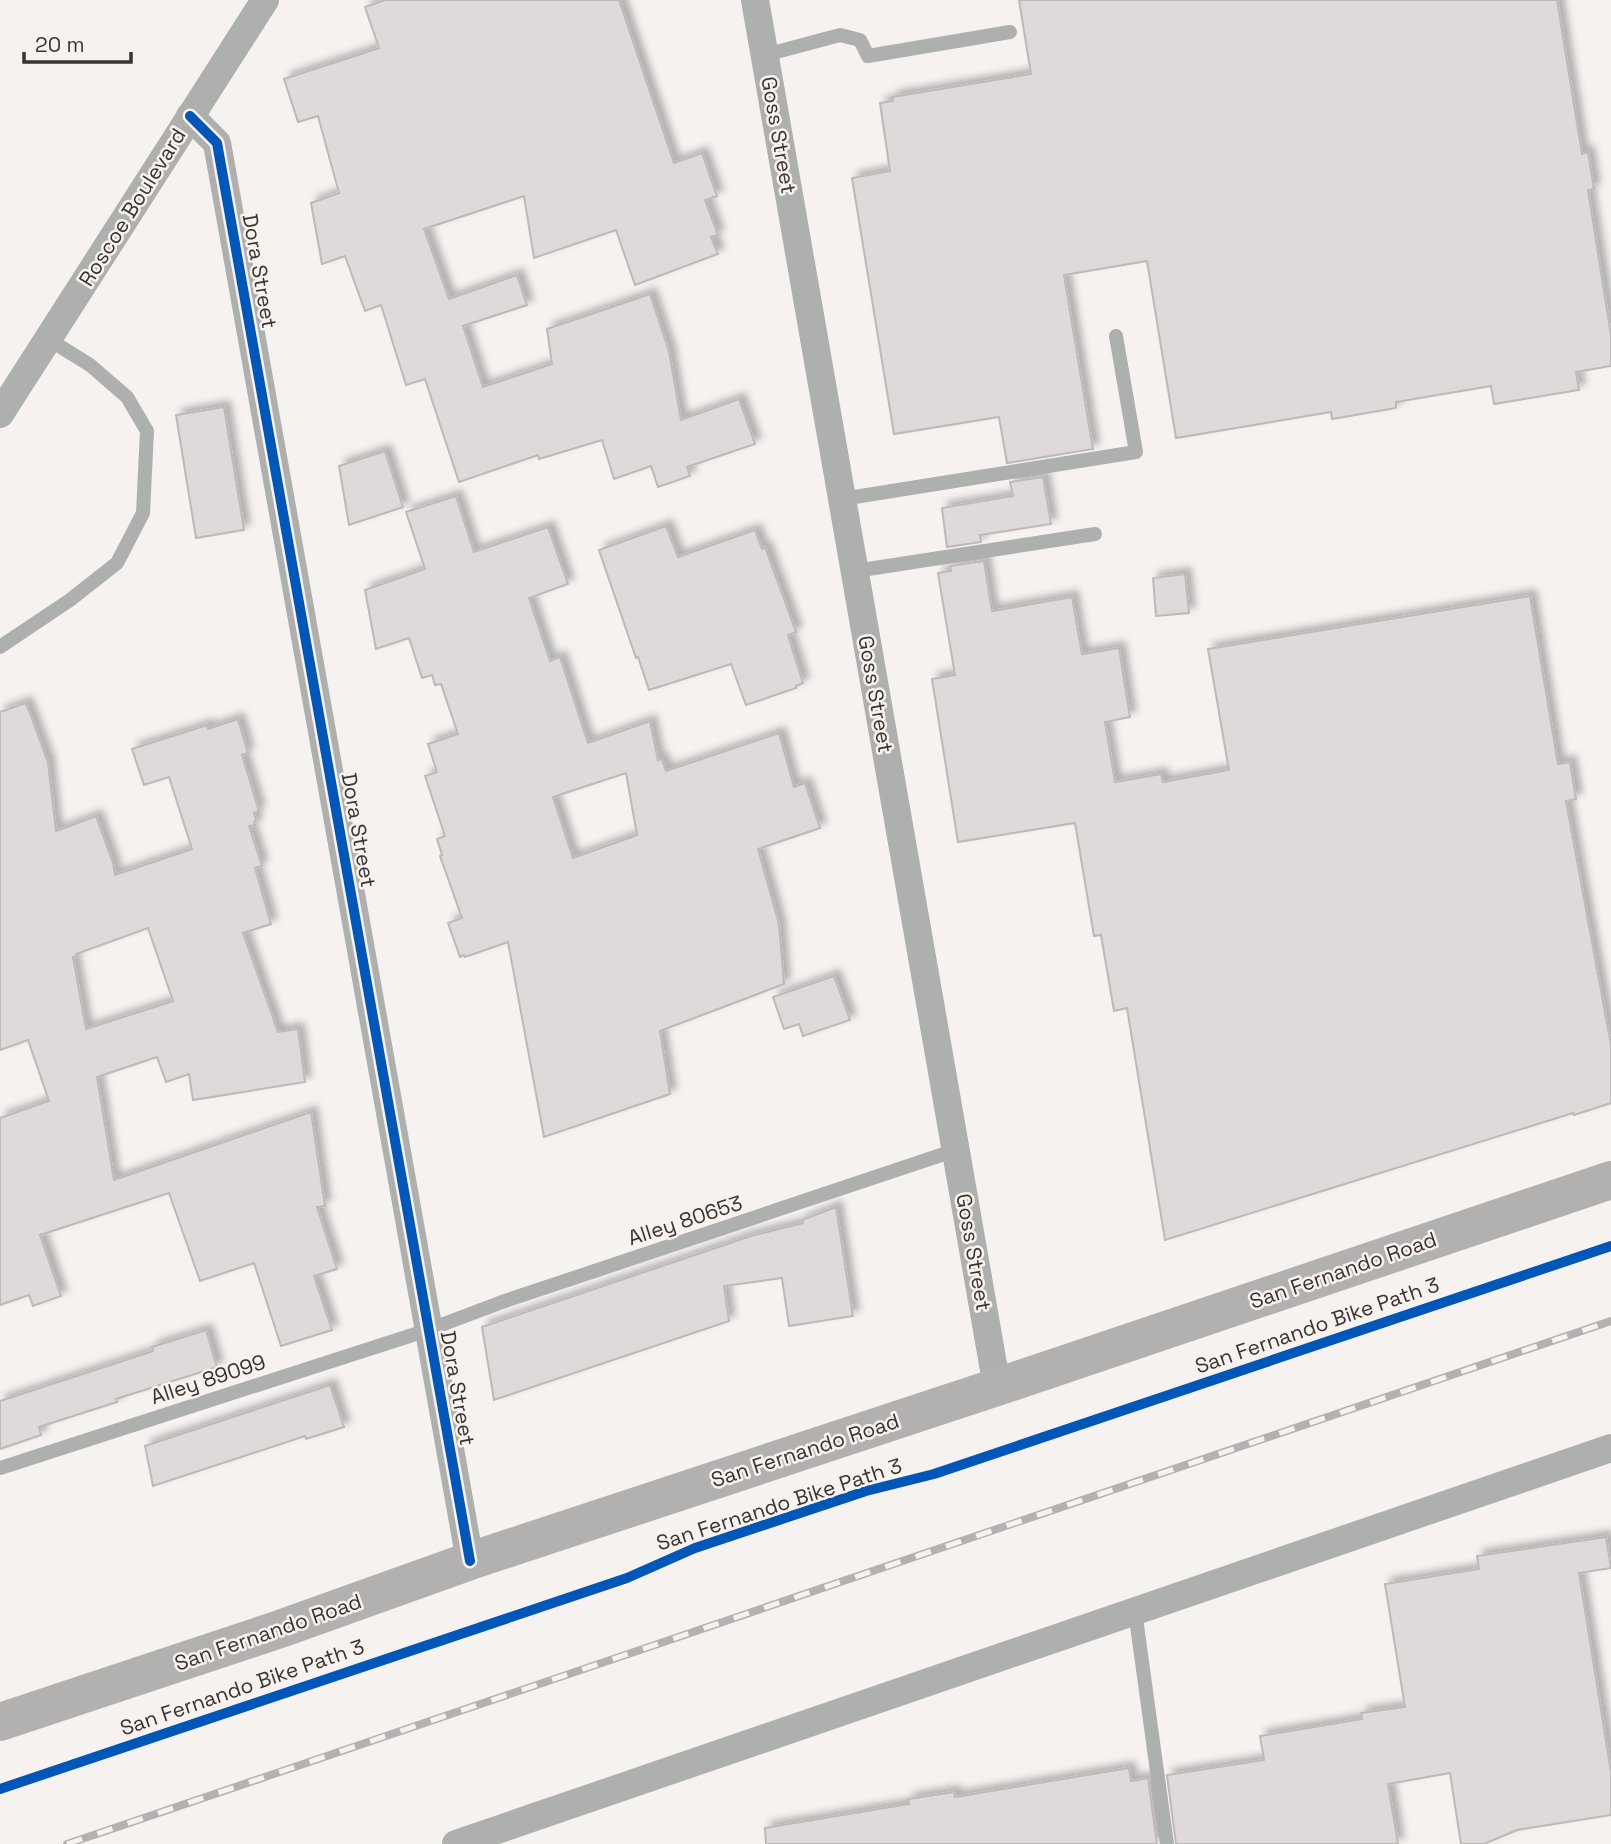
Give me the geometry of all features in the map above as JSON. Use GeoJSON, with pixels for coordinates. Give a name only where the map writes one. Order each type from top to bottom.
{"type":"FeatureCollection","features":[{"type":"Feature","properties":{"kind":"main road","name":"San Fernando Road"},"geometry":{"type":"LineString","coordinates":[[0,1722],[281,1629],[470,1561],[1611,1180]]}},
{"type":"Feature","properties":{"kind":"street","name":"Roscoe Boulevard"},"geometry":{"type":"LineString","coordinates":[[0,414],[265,0]]}},
{"type":"Feature","properties":{"kind":"street","name":"Goss Street"},"geometry":{"type":"LineString","coordinates":[[755,0],[997,1387]]}},
{"type":"Feature","properties":{"kind":"street","name":"Dora Street"},"geometry":{"type":"LineString","coordinates":[[190,116],[217,143],[470,1561]]}},
{"type":"Feature","properties":{"kind":"street"},"geometry":{"type":"LineString","coordinates":[[456,1844],[1611,1448]]}},
{"type":"Feature","properties":{"kind":"lane"},"geometry":{"type":"LineString","coordinates":[[765,55],[840,35],[860,40],[868,56],[1010,32]]}},
{"type":"Feature","properties":{"kind":"lane"},"geometry":{"type":"LineString","coordinates":[[842,499],[1136,452],[1116,336]]}},
{"type":"Feature","properties":{"kind":"lane"},"geometry":{"type":"LineString","coordinates":[[0,647],[71,600],[117,563],[143,513],[147,431],[127,397],[90,365],[48,339]]}},
{"type":"Feature","properties":{"kind":"lane"},"geometry":{"type":"LineString","coordinates":[[855,571],[1095,534]]}},
{"type":"Feature","properties":{"kind":"lane","name":"Alley 80653"},"geometry":{"type":"LineString","coordinates":[[428,1330],[502,1302],[956,1150]]}},
{"type":"Feature","properties":{"kind":"lane","name":"Alley 89099"},"geometry":{"type":"LineString","coordinates":[[0,1468],[428,1330]]}},
{"type":"Feature","properties":{"kind":"lane"},"geometry":{"type":"LineString","coordinates":[[1135,1611],[1167,1844]]}},
{"type":"Feature","properties":{"kind":"building"},"geometry":{"type":"Polygon","coordinates":[[[385,0],[619,0],[674,163],[702,153],[717,196],[705,200],[718,235],[711,237],[718,254],[635,285],[616,230],[534,258],[524,196],[424,229],[449,299],[517,275],[527,305],[463,326],[483,387],[552,364],[547,329],[650,294],[669,351],[681,420],[739,399],[755,444],[687,467],[690,476],[658,487],[651,466],[614,479],[602,440],[539,459],[538,455],[459,482],[425,379],[406,385],[381,305],[365,311],[345,256],[322,264],[311,203],[339,193],[318,116],[298,122],[284,79],[379,48],[365,7],[385,0]]]}},
{"type":"Feature","properties":{"kind":"building"},"geometry":{"type":"Polygon","coordinates":[[[1019,0],[1557,0],[1582,154],[1588,152],[1594,189],[1588,190],[1611,335],[1611,366],[1576,372],[1579,390],[1494,404],[1491,386],[1396,402],[1396,408],[1332,419],[1331,412],[1176,438],[1147,261],[1064,275],[1093,449],[1007,463],[999,417],[894,434],[852,178],[890,171],[880,103],[893,101],[892,97],[1031,74],[1019,0]]]}},
{"type":"Feature","properties":{"kind":"building"},"geometry":{"type":"Polygon","coordinates":[[[224,407],[244,530],[196,538],[176,415],[224,407]]]}},
{"type":"Feature","properties":{"kind":"building"},"geometry":{"type":"Polygon","coordinates":[[[385,451],[403,507],[349,525],[339,466],[385,451]]]}},
{"type":"Feature","properties":{"kind":"building"},"geometry":{"type":"Polygon","coordinates":[[[1043,477],[1051,524],[980,535],[981,542],[947,547],[942,508],[1013,496],[1010,482],[1043,477]]]}},
{"type":"Feature","properties":{"kind":"building"},"geometry":{"type":"Polygon","coordinates":[[[456,496],[474,552],[548,527],[568,584],[529,598],[550,661],[560,657],[588,743],[650,721],[658,760],[662,759],[666,771],[779,733],[794,787],[805,783],[820,828],[758,849],[779,924],[784,984],[660,1031],[670,1094],[544,1137],[508,942],[460,957],[448,923],[462,918],[440,856],[442,855],[437,839],[445,836],[425,776],[437,772],[428,744],[458,734],[441,684],[435,685],[432,675],[422,678],[409,638],[376,649],[365,590],[425,569],[406,512],[456,496]],[[626,773],[553,797],[573,858],[637,835],[626,773]]]}},
{"type":"Feature","properties":{"kind":"building"},"geometry":{"type":"Polygon","coordinates":[[[666,526],[678,557],[755,530],[762,549],[765,547],[796,632],[788,635],[803,683],[796,688],[746,705],[731,664],[649,690],[599,550],[666,526]]]}},
{"type":"Feature","properties":{"kind":"building"},"geometry":{"type":"Polygon","coordinates":[[[984,561],[992,611],[1072,597],[1082,654],[1119,648],[1130,717],[1105,722],[1115,782],[1161,774],[1163,782],[1229,770],[1208,649],[1530,596],[1558,764],[1570,762],[1576,799],[1566,801],[1611,1045],[1611,1103],[1165,1240],[1127,1008],[1114,1011],[1101,935],[1094,936],[1075,823],[958,842],[932,679],[955,675],[938,573],[951,571],[950,566],[984,561]]]}},
{"type":"Feature","properties":{"kind":"building"},"geometry":{"type":"Polygon","coordinates":[[[1185,574],[1189,613],[1156,616],[1153,578],[1185,574]]]}},
{"type":"Feature","properties":{"kind":"building"},"geometry":{"type":"Polygon","coordinates":[[[26,703],[48,762],[56,831],[96,816],[115,875],[192,849],[169,777],[144,785],[132,749],[207,725],[208,729],[238,719],[248,753],[242,755],[259,811],[254,813],[255,825],[249,826],[262,866],[255,868],[271,924],[243,933],[278,1032],[298,1029],[305,1082],[193,1100],[189,1074],[166,1082],[157,1057],[97,1077],[114,1180],[311,1112],[325,1206],[317,1207],[337,1269],[314,1276],[332,1330],[281,1346],[254,1263],[200,1281],[169,1193],[40,1235],[61,1296],[33,1306],[29,1295],[0,1305],[0,1118],[49,1101],[28,1040],[0,1050],[0,712],[26,703]],[[148,928],[73,957],[86,1029],[173,1001],[148,928]]]}},
{"type":"Feature","properties":{"kind":"building"},"geometry":{"type":"Polygon","coordinates":[[[834,976],[850,1020],[803,1036],[799,1024],[784,1029],[773,997],[834,976]]]}},
{"type":"Feature","properties":{"kind":"building"},"geometry":{"type":"Polygon","coordinates":[[[836,1207],[853,1316],[789,1326],[782,1278],[724,1286],[729,1321],[494,1400],[482,1327],[751,1236],[803,1223],[802,1220],[836,1207]]]}},
{"type":"Feature","properties":{"kind":"building"},"geometry":{"type":"Polygon","coordinates":[[[206,1330],[217,1367],[39,1427],[41,1435],[0,1449],[0,1401],[153,1351],[152,1347],[206,1330]]]}},
{"type":"Feature","properties":{"kind":"building"},"geometry":{"type":"Polygon","coordinates":[[[330,1385],[344,1427],[306,1439],[305,1436],[153,1486],[145,1446],[330,1385]]]}},
{"type":"Feature","properties":{"kind":"building"},"geometry":{"type":"Polygon","coordinates":[[[1606,1537],[1611,1568],[1579,1573],[1611,1772],[1611,1815],[1517,1830],[1484,1844],[1461,1844],[1450,1773],[1388,1784],[1398,1844],[1176,1844],[1167,1775],[1264,1760],[1260,1736],[1362,1719],[1361,1713],[1405,1707],[1385,1584],[1479,1569],[1477,1556],[1606,1537]]]}},
{"type":"Feature","properties":{"kind":"building"},"geometry":{"type":"Polygon","coordinates":[[[1129,1768],[1131,1781],[1148,1778],[1157,1844],[766,1844],[765,1828],[909,1804],[908,1799],[954,1792],[955,1797],[1129,1768]]]}},
{"type":"Feature","properties":{"kind":"railway"},"geometry":{"type":"LineString","coordinates":[[67,1844],[1611,1321]]}},
{"type":"Feature","properties":{"kind":"cycle path"},"geometry":{"type":"LineString","coordinates":[[190,116],[217,143],[470,1561]]}},
{"type":"Feature","properties":{"kind":"cycle path","name":"San Fernando Bike Path 3"},"geometry":{"type":"LineString","coordinates":[[0,1789],[627,1578],[695,1548],[866,1491],[934,1474],[1611,1246]]}}]}
